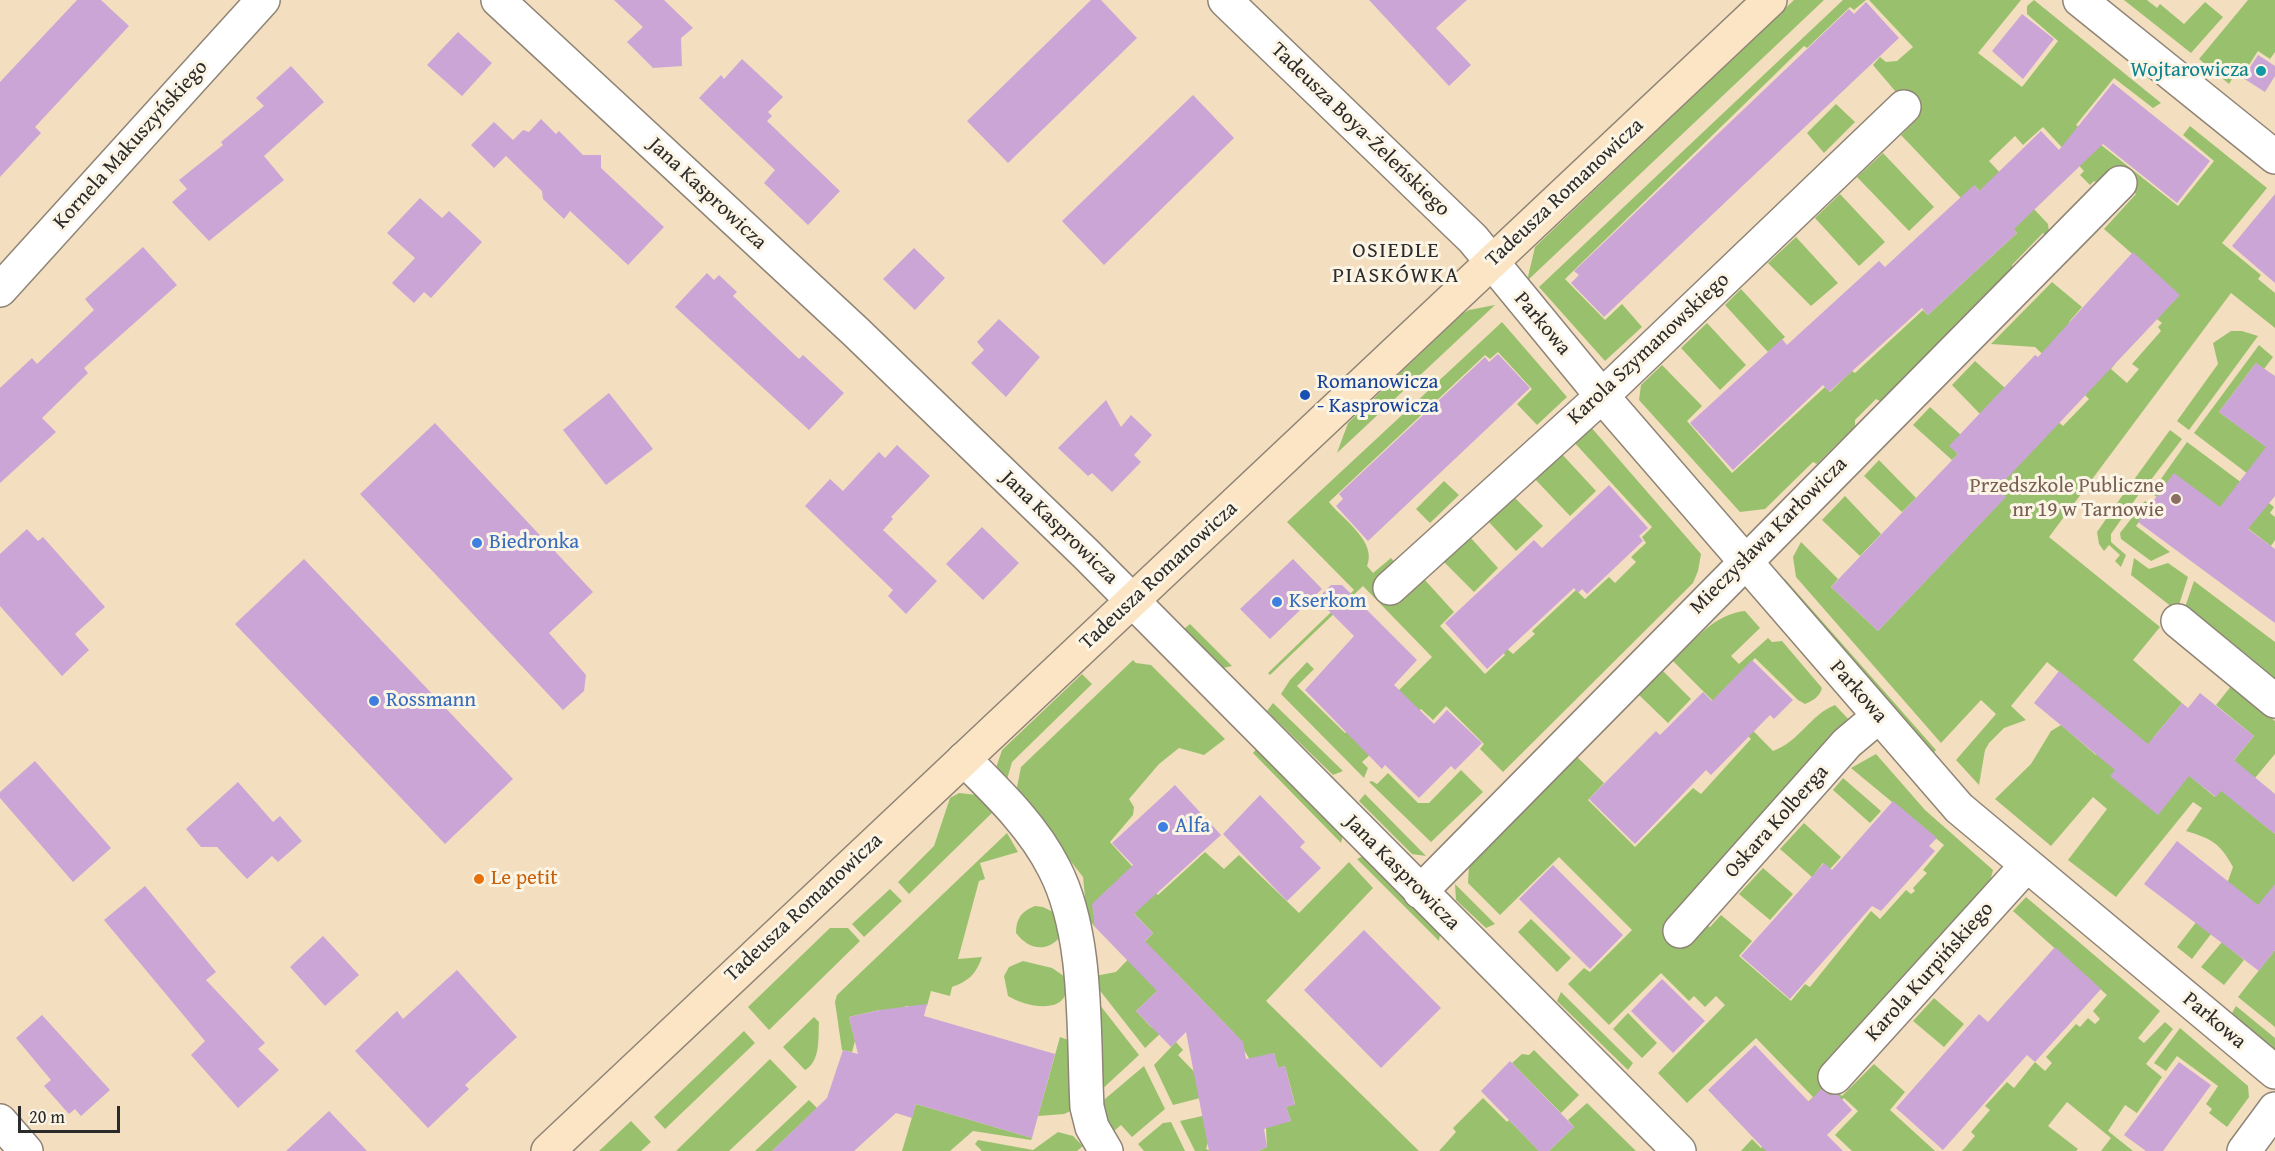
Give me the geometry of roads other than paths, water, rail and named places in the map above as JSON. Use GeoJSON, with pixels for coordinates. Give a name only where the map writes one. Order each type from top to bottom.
{"type":"FeatureCollection","features":[{"type":"Feature","properties":{"kind":"street","name":"Kornela Makuszyńskiego"},"geometry":{"type":"LineString","coordinates":[[0,290],[263,0]]}},
{"type":"Feature","properties":{"kind":"street","name":"Jana Kasprowicza"},"geometry":{"type":"LineString","coordinates":[[498,0],[856,332],[1133,600],[1679,1151]]}},
{"type":"Feature","properties":{"kind":"street","name":"Tadeusza Boya-Żeleńskiego"},"geometry":{"type":"LineString","coordinates":[[1225,0],[1473,240],[1491,263]]}},
{"type":"Feature","properties":{"kind":"street","name":"Tadeusza Romanowicza"},"geometry":{"type":"LineString","coordinates":[[548,1151],[1770,0]]}},
{"type":"Feature","properties":{"kind":"street"},"geometry":{"type":"LineString","coordinates":[[2080,0],[2275,157]]}},
{"type":"Feature","properties":{"kind":"street","name":"Karola Szymanowskiego"},"geometry":{"type":"LineString","coordinates":[[1390,588],[1602,396],[1904,107]]}},
{"type":"Feature","properties":{"kind":"street","name":"Mieczysława Karłowicza"},"geometry":{"type":"LineString","coordinates":[[1420,892],[1744,561],[2120,183]]}},
{"type":"Feature","properties":{"kind":"street","name":"Parkowa"},"geometry":{"type":"LineString","coordinates":[[1491,263],[1602,396],[1959,808],[2275,1072]]}},
{"type":"Feature","properties":{"kind":"street"},"geometry":{"type":"LineString","coordinates":[[2178,621],[2275,701]]}},
{"type":"Feature","properties":{"kind":"street","name":"Oskara Kolberga"},"geometry":{"type":"LineString","coordinates":[[1680,931],[1847,743],[1879,716]]}},
{"type":"Feature","properties":{"kind":"street"},"geometry":{"type":"LineString","coordinates":[[964,759],[1008,804],[1034,838],[1055,868],[1069,906],[1080,973],[1087,1107],[1092,1127],[1106,1151]]}},
{"type":"Feature","properties":{"kind":"street","name":"Karola Kurpińskiego"},"geometry":{"type":"LineString","coordinates":[[1835,1077],[2026,866]]}},
{"type":"Feature","properties":{"kind":"street"},"geometry":{"type":"LineString","coordinates":[[2244,1151],[2275,1109]]}},
{"type":"Feature","properties":{"kind":"street"},"geometry":{"type":"LineString","coordinates":[[0,1121],[26,1151]]}},
{"type":"Feature","properties":{"kind":"place","name":"Wojtarowicza"},"geometry":{"type":"Point","coordinates":[2261,71]}},
{"type":"Feature","properties":{"kind":"place","name":"Romanowicza - Kasprowicza"},"geometry":{"type":"Point","coordinates":[1305,395]}},
{"type":"Feature","properties":{"kind":"place","name":"Przedszkole Publiczne nr 19 w Tarnowie"},"geometry":{"type":"Point","coordinates":[2176,499]}},
{"type":"Feature","properties":{"kind":"place","name":"Biedronka"},"geometry":{"type":"Point","coordinates":[477,543]}},
{"type":"Feature","properties":{"kind":"place","name":"Kserkom"},"geometry":{"type":"Point","coordinates":[1277,602]}},
{"type":"Feature","properties":{"kind":"place","name":"Rossmann"},"geometry":{"type":"Point","coordinates":[374,701]}},
{"type":"Feature","properties":{"kind":"place","name":"Alfa"},"geometry":{"type":"Point","coordinates":[1163,827]}},
{"type":"Feature","properties":{"kind":"place","name":"Le petit"},"geometry":{"type":"Point","coordinates":[479,879]}},
{"type":"Feature","properties":{"kind":"district","name":"OSIEDLE PIASKÓWKA"},"geometry":{"type":"Point","coordinates":[1396,264]}}]}
